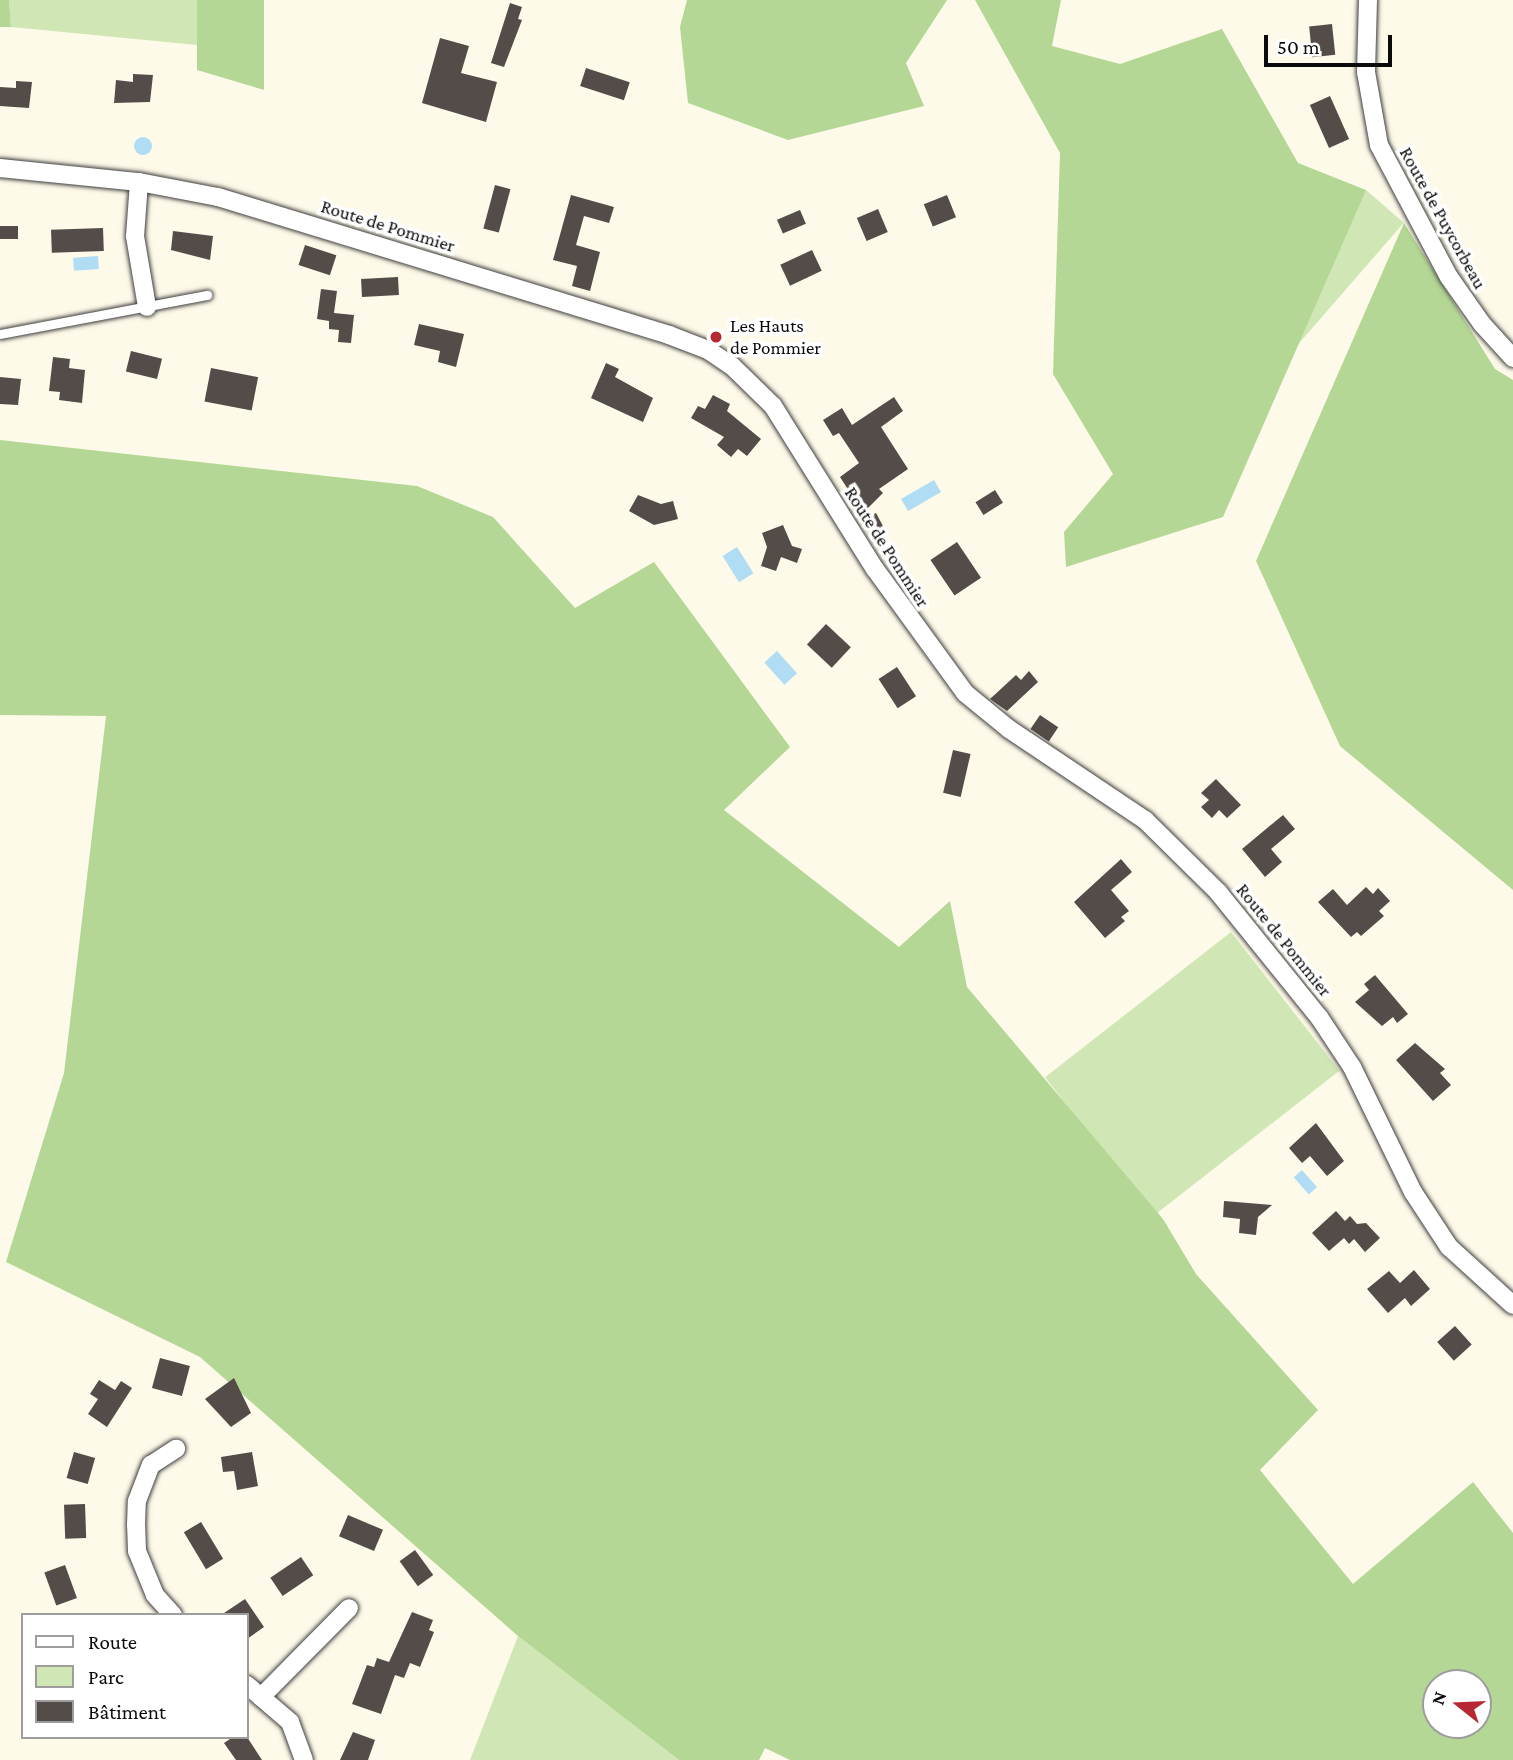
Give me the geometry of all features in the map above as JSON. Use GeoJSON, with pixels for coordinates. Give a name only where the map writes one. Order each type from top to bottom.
{"type":"FeatureCollection","features":[{"type":"Feature","properties":{"kind":"street","name":"Route de Puycorbeau"},"geometry":{"type":"LineString","coordinates":[[1368,0],[1366,72],[1380,145],[1448,277],[1482,324],[1513,358]]}},
{"type":"Feature","properties":{"kind":"street","name":"Route de Pommier"},"geometry":{"type":"LineString","coordinates":[[0,168],[139,182],[218,197],[425,259],[708,350],[752,383],[773,406],[875,569],[965,692],[1009,729],[1145,820],[1218,892],[1319,1017],[1352,1067],[1413,1192],[1449,1247],[1513,1305]]}},
{"type":"Feature","properties":{"kind":"street"},"geometry":{"type":"LineString","coordinates":[[139,182],[135,236],[147,307]]}},
{"type":"Feature","properties":{"kind":"street"},"geometry":{"type":"LineString","coordinates":[[171,1613],[155,1595],[137,1550],[136,1525],[137,1500],[151,1465],[176,1449]]}},
{"type":"Feature","properties":{"kind":"street"},"geometry":{"type":"LineString","coordinates":[[261,1698],[349,1608]]}},
{"type":"Feature","properties":{"kind":"street"},"geometry":{"type":"LineString","coordinates":[[248,1686],[289,1722],[304,1760]]}},
{"type":"Feature","properties":{"kind":"lane"},"geometry":{"type":"LineString","coordinates":[[0,334],[207,295]]}},
{"type":"Feature","properties":{"kind":"green space"},"geometry":{"type":"Polygon","coordinates":[[[0,0],[9,0],[11,27],[0,27],[0,0]]]}},
{"type":"Feature","properties":{"kind":"green space"},"geometry":{"type":"Polygon","coordinates":[[[9,0],[197,0],[197,45],[11,27],[9,0]]]}},
{"type":"Feature","properties":{"kind":"green space"},"geometry":{"type":"Polygon","coordinates":[[[197,0],[264,0],[264,90],[197,70],[197,0]]]}},
{"type":"Feature","properties":{"kind":"green space"},"geometry":{"type":"Polygon","coordinates":[[[687,0],[947,0],[906,63],[924,106],[788,140],[688,103],[680,27],[687,0]]]}},
{"type":"Feature","properties":{"kind":"green space"},"geometry":{"type":"Polygon","coordinates":[[[975,0],[1061,0],[1052,46],[1120,64],[1222,29],[1298,163],[1366,190],[1223,517],[1066,567],[1064,532],[1113,474],[1053,374],[1060,153],[975,0]]]}},
{"type":"Feature","properties":{"kind":"green space"},"geometry":{"type":"Polygon","coordinates":[[[1366,190],[1404,223],[1170,492],[1132,459],[1366,190]]]}},
{"type":"Feature","properties":{"kind":"green space"},"geometry":{"type":"Polygon","coordinates":[[[1404,223],[1495,369],[1513,380],[1513,890],[1340,746],[1256,561],[1404,223]]]}},
{"type":"Feature","properties":{"kind":"green space"},"geometry":{"type":"Polygon","coordinates":[[[0,440],[417,486],[493,517],[575,608],[654,562],[790,747],[724,810],[899,947],[950,901],[967,987],[1163,1219],[1196,1274],[1318,1410],[1260,1470],[1353,1584],[1473,1482],[1513,1533],[1513,1760],[790,1760],[765,1748],[759,1760],[679,1760],[518,1636],[200,1357],[6,1262],[64,1073],[106,716],[0,715],[0,440]]]}},
{"type":"Feature","properties":{"kind":"green space"},"geometry":{"type":"Polygon","coordinates":[[[1231,932],[1339,1071],[1153,1216],[1045,1077],[1231,932]]]}},
{"type":"Feature","properties":{"kind":"green space"},"geometry":{"type":"Polygon","coordinates":[[[518,1636],[679,1760],[470,1760],[518,1636]]]}},
{"type":"Feature","properties":{"kind":"water"},"geometry":{"type":"Polygon","coordinates":[[[139,137],[147,137],[152,146],[150,153],[139,155],[134,150],[134,142],[139,137]]]}},
{"type":"Feature","properties":{"kind":"water"},"geometry":{"type":"Polygon","coordinates":[[[98,256],[99,269],[74,271],[73,258],[98,256]]]}},
{"type":"Feature","properties":{"kind":"water"},"geometry":{"type":"Polygon","coordinates":[[[934,480],[941,492],[908,511],[901,499],[934,480]]]}},
{"type":"Feature","properties":{"kind":"water"},"geometry":{"type":"Polygon","coordinates":[[[737,547],[753,573],[739,582],[723,556],[737,547]]]}},
{"type":"Feature","properties":{"kind":"water"},"geometry":{"type":"Polygon","coordinates":[[[777,651],[797,673],[784,685],[764,662],[777,651]]]}},
{"type":"Feature","properties":{"kind":"water"},"geometry":{"type":"Polygon","coordinates":[[[1302,1170],[1317,1187],[1309,1195],[1294,1177],[1302,1170]]]}},
{"type":"Feature","properties":{"kind":"building"},"geometry":{"type":"Polygon","coordinates":[[[510,3],[522,7],[518,19],[522,20],[504,67],[491,63],[510,3]]]}},
{"type":"Feature","properties":{"kind":"building"},"geometry":{"type":"Polygon","coordinates":[[[1332,24],[1335,55],[1312,57],[1309,26],[1332,24]]]}},
{"type":"Feature","properties":{"kind":"building"},"geometry":{"type":"Polygon","coordinates":[[[440,38],[469,46],[461,73],[497,82],[486,122],[422,103],[440,38]]]}},
{"type":"Feature","properties":{"kind":"building"},"geometry":{"type":"Polygon","coordinates":[[[586,68],[630,82],[624,100],[580,86],[586,68]]]}},
{"type":"Feature","properties":{"kind":"building"},"geometry":{"type":"Polygon","coordinates":[[[133,74],[153,75],[150,102],[114,103],[116,80],[133,82],[133,74]]]}},
{"type":"Feature","properties":{"kind":"building"},"geometry":{"type":"Polygon","coordinates":[[[16,81],[32,82],[29,108],[0,106],[0,87],[16,88],[16,81]]]}},
{"type":"Feature","properties":{"kind":"building"},"geometry":{"type":"Polygon","coordinates":[[[1330,96],[1349,139],[1329,148],[1310,105],[1330,96]]]}},
{"type":"Feature","properties":{"kind":"building"},"geometry":{"type":"Polygon","coordinates":[[[495,185],[510,189],[499,233],[483,228],[495,185]]]}},
{"type":"Feature","properties":{"kind":"building"},"geometry":{"type":"Polygon","coordinates":[[[571,195],[614,207],[609,223],[584,216],[576,245],[600,252],[590,291],[572,286],[577,266],[553,260],[571,195]]]}},
{"type":"Feature","properties":{"kind":"building"},"geometry":{"type":"Polygon","coordinates":[[[947,195],[956,217],[933,227],[924,204],[947,195]]]}},
{"type":"Feature","properties":{"kind":"building"},"geometry":{"type":"Polygon","coordinates":[[[878,209],[888,232],[867,241],[857,218],[878,209]]]}},
{"type":"Feature","properties":{"kind":"building"},"geometry":{"type":"Polygon","coordinates":[[[800,210],[806,224],[783,234],[777,220],[800,210]]]}},
{"type":"Feature","properties":{"kind":"building"},"geometry":{"type":"Polygon","coordinates":[[[0,226],[18,226],[18,239],[0,239],[0,226]]]}},
{"type":"Feature","properties":{"kind":"building"},"geometry":{"type":"Polygon","coordinates":[[[103,228],[104,251],[52,253],[51,230],[103,228]]]}},
{"type":"Feature","properties":{"kind":"building"},"geometry":{"type":"Polygon","coordinates":[[[173,231],[213,236],[210,260],[171,250],[173,231]]]}},
{"type":"Feature","properties":{"kind":"building"},"geometry":{"type":"Polygon","coordinates":[[[305,245],[336,255],[330,275],[299,265],[305,245]]]}},
{"type":"Feature","properties":{"kind":"building"},"geometry":{"type":"Polygon","coordinates":[[[812,250],[822,271],[790,286],[780,265],[812,250]]]}},
{"type":"Feature","properties":{"kind":"building"},"geometry":{"type":"Polygon","coordinates":[[[398,277],[399,295],[362,297],[361,279],[398,277]]]}},
{"type":"Feature","properties":{"kind":"building"},"geometry":{"type":"Polygon","coordinates":[[[321,289],[337,291],[334,313],[354,315],[351,343],[338,342],[339,330],[329,329],[329,321],[317,319],[321,289]]]}},
{"type":"Feature","properties":{"kind":"building"},"geometry":{"type":"Polygon","coordinates":[[[419,324],[464,334],[456,367],[438,362],[440,351],[414,345],[419,324]]]}},
{"type":"Feature","properties":{"kind":"building"},"geometry":{"type":"Polygon","coordinates":[[[131,351],[162,359],[157,379],[126,371],[131,351]]]}},
{"type":"Feature","properties":{"kind":"building"},"geometry":{"type":"Polygon","coordinates":[[[53,357],[70,359],[69,368],[85,370],[82,403],[59,400],[60,392],[49,391],[53,357]]]}},
{"type":"Feature","properties":{"kind":"building"},"geometry":{"type":"Polygon","coordinates":[[[606,363],[619,369],[615,377],[653,398],[643,422],[591,398],[606,363]]]}},
{"type":"Feature","properties":{"kind":"building"},"geometry":{"type":"Polygon","coordinates":[[[211,368],[258,377],[252,411],[205,401],[211,368]]]}},
{"type":"Feature","properties":{"kind":"building"},"geometry":{"type":"Polygon","coordinates":[[[0,377],[21,379],[18,405],[0,404],[0,377]]]}},
{"type":"Feature","properties":{"kind":"building"},"geometry":{"type":"Polygon","coordinates":[[[713,395],[730,404],[727,411],[761,439],[747,456],[738,449],[731,457],[717,445],[724,437],[691,418],[698,406],[705,409],[713,395]]]}},
{"type":"Feature","properties":{"kind":"building"},"geometry":{"type":"Polygon","coordinates":[[[894,397],[903,411],[881,427],[908,469],[879,489],[883,493],[863,513],[840,477],[859,463],[839,433],[833,436],[823,420],[842,408],[852,425],[894,397]]]}},
{"type":"Feature","properties":{"kind":"building"},"geometry":{"type":"Polygon","coordinates":[[[995,490],[1003,503],[983,515],[975,502],[995,490]]]}},
{"type":"Feature","properties":{"kind":"building"},"geometry":{"type":"Polygon","coordinates":[[[638,495],[661,504],[673,501],[678,519],[654,525],[629,511],[638,495]]]}},
{"type":"Feature","properties":{"kind":"building"},"geometry":{"type":"Polygon","coordinates":[[[876,513],[886,532],[873,539],[863,520],[876,513]]]}},
{"type":"Feature","properties":{"kind":"building"},"geometry":{"type":"Polygon","coordinates":[[[783,525],[792,546],[802,549],[797,563],[781,557],[776,571],[761,566],[767,547],[762,533],[783,525]]]}},
{"type":"Feature","properties":{"kind":"building"},"geometry":{"type":"Polygon","coordinates":[[[957,542],[981,578],[955,596],[930,560],[957,542]]]}},
{"type":"Feature","properties":{"kind":"building"},"geometry":{"type":"Polygon","coordinates":[[[826,624],[851,647],[832,668],[807,644],[826,624]]]}},
{"type":"Feature","properties":{"kind":"building"},"geometry":{"type":"Polygon","coordinates":[[[897,667],[916,696],[898,708],[879,679],[897,667]]]}},
{"type":"Feature","properties":{"kind":"building"},"geometry":{"type":"Polygon","coordinates":[[[1029,671],[1038,682],[1007,711],[990,699],[1016,675],[1021,680],[1029,671]]]}},
{"type":"Feature","properties":{"kind":"building"},"geometry":{"type":"Polygon","coordinates":[[[1040,715],[1058,727],[1049,741],[1030,729],[1040,715]]]}},
{"type":"Feature","properties":{"kind":"building"},"geometry":{"type":"Polygon","coordinates":[[[953,750],[971,754],[961,797],[943,793],[953,750]]]}},
{"type":"Feature","properties":{"kind":"building"},"geometry":{"type":"Polygon","coordinates":[[[1216,779],[1241,805],[1227,818],[1219,810],[1212,818],[1201,807],[1209,800],[1201,793],[1216,779]]]}},
{"type":"Feature","properties":{"kind":"building"},"geometry":{"type":"Polygon","coordinates":[[[1283,815],[1295,829],[1271,849],[1282,862],[1265,877],[1242,849],[1283,815]]]}},
{"type":"Feature","properties":{"kind":"building"},"geometry":{"type":"Polygon","coordinates":[[[1121,859],[1132,872],[1111,890],[1129,911],[1121,917],[1125,921],[1105,938],[1074,902],[1121,859]]]}},
{"type":"Feature","properties":{"kind":"building"},"geometry":{"type":"Polygon","coordinates":[[[1366,887],[1373,894],[1378,888],[1390,901],[1379,911],[1384,916],[1361,936],[1357,932],[1351,937],[1318,902],[1333,889],[1347,905],[1366,887]]]}},
{"type":"Feature","properties":{"kind":"building"},"geometry":{"type":"Polygon","coordinates":[[[1375,975],[1408,1014],[1397,1023],[1393,1017],[1382,1026],[1355,1002],[1369,990],[1364,984],[1375,975]]]}},
{"type":"Feature","properties":{"kind":"building"},"geometry":{"type":"Polygon","coordinates":[[[1415,1043],[1445,1069],[1440,1073],[1451,1085],[1433,1101],[1396,1060],[1415,1043]]]}},
{"type":"Feature","properties":{"kind":"building"},"geometry":{"type":"Polygon","coordinates":[[[1316,1123],[1344,1161],[1327,1176],[1310,1156],[1302,1163],[1289,1148],[1316,1123]]]}},
{"type":"Feature","properties":{"kind":"building"},"geometry":{"type":"Polygon","coordinates":[[[1224,1201],[1272,1205],[1258,1217],[1256,1235],[1239,1233],[1240,1219],[1223,1217],[1224,1201]]]}},
{"type":"Feature","properties":{"kind":"building"},"geometry":{"type":"Polygon","coordinates":[[[1336,1211],[1345,1221],[1350,1216],[1357,1224],[1366,1223],[1380,1238],[1365,1252],[1354,1239],[1349,1244],[1344,1238],[1329,1251],[1312,1233],[1336,1211]]]}},
{"type":"Feature","properties":{"kind":"building"},"geometry":{"type":"Polygon","coordinates":[[[1414,1270],[1430,1289],[1411,1306],[1405,1298],[1388,1313],[1367,1289],[1389,1271],[1400,1283],[1414,1270]]]}},
{"type":"Feature","properties":{"kind":"building"},"geometry":{"type":"Polygon","coordinates":[[[1455,1326],[1472,1345],[1454,1361],[1437,1342],[1455,1326]]]}},
{"type":"Feature","properties":{"kind":"building"},"geometry":{"type":"Polygon","coordinates":[[[160,1358],[190,1366],[182,1396],[152,1388],[160,1358]]]}},
{"type":"Feature","properties":{"kind":"building"},"geometry":{"type":"Polygon","coordinates":[[[234,1378],[251,1413],[231,1427],[205,1399],[234,1378]]]}},
{"type":"Feature","properties":{"kind":"building"},"geometry":{"type":"Polygon","coordinates":[[[99,1380],[115,1390],[121,1381],[132,1388],[107,1427],[88,1414],[98,1399],[90,1394],[99,1380]]]}},
{"type":"Feature","properties":{"kind":"building"},"geometry":{"type":"Polygon","coordinates":[[[74,1452],[95,1458],[88,1484],[67,1478],[74,1452]]]}},
{"type":"Feature","properties":{"kind":"building"},"geometry":{"type":"Polygon","coordinates":[[[252,1452],[258,1486],[237,1490],[234,1471],[223,1472],[221,1457],[252,1452]]]}},
{"type":"Feature","properties":{"kind":"building"},"geometry":{"type":"Polygon","coordinates":[[[85,1504],[86,1538],[65,1539],[64,1505],[85,1504]]]}},
{"type":"Feature","properties":{"kind":"building"},"geometry":{"type":"Polygon","coordinates":[[[348,1515],[383,1530],[374,1551],[339,1536],[348,1515]]]}},
{"type":"Feature","properties":{"kind":"building"},"geometry":{"type":"Polygon","coordinates":[[[201,1522],[223,1559],[206,1569],[184,1532],[201,1522]]]}},
{"type":"Feature","properties":{"kind":"building"},"geometry":{"type":"Polygon","coordinates":[[[415,1550],[433,1575],[418,1586],[400,1561],[415,1550]]]}},
{"type":"Feature","properties":{"kind":"building"},"geometry":{"type":"Polygon","coordinates":[[[301,1557],[313,1575],[283,1596],[270,1578],[301,1557]]]}},
{"type":"Feature","properties":{"kind":"building"},"geometry":{"type":"Polygon","coordinates":[[[65,1565],[77,1598],[56,1605],[44,1573],[65,1565]]]}},
{"type":"Feature","properties":{"kind":"building"},"geometry":{"type":"Polygon","coordinates":[[[245,1599],[264,1627],[248,1638],[248,1613],[224,1613],[245,1599]]]}},
{"type":"Feature","properties":{"kind":"building"},"geometry":{"type":"Polygon","coordinates":[[[412,1612],[433,1620],[429,1630],[434,1632],[420,1667],[410,1663],[404,1678],[395,1675],[381,1714],[352,1704],[367,1665],[374,1667],[377,1658],[389,1662],[412,1612]]]}},
{"type":"Feature","properties":{"kind":"building"},"geometry":{"type":"Polygon","coordinates":[[[353,1732],[375,1740],[368,1760],[340,1760],[353,1732]]]}},
{"type":"Feature","properties":{"kind":"building"},"geometry":{"type":"Polygon","coordinates":[[[230,1739],[248,1739],[262,1760],[236,1760],[224,1743],[230,1739]]]}},
{"type":"Feature","properties":{"kind":"place","name":"Les Hauts de Pommier"},"geometry":{"type":"Point","coordinates":[716,337]}}]}
